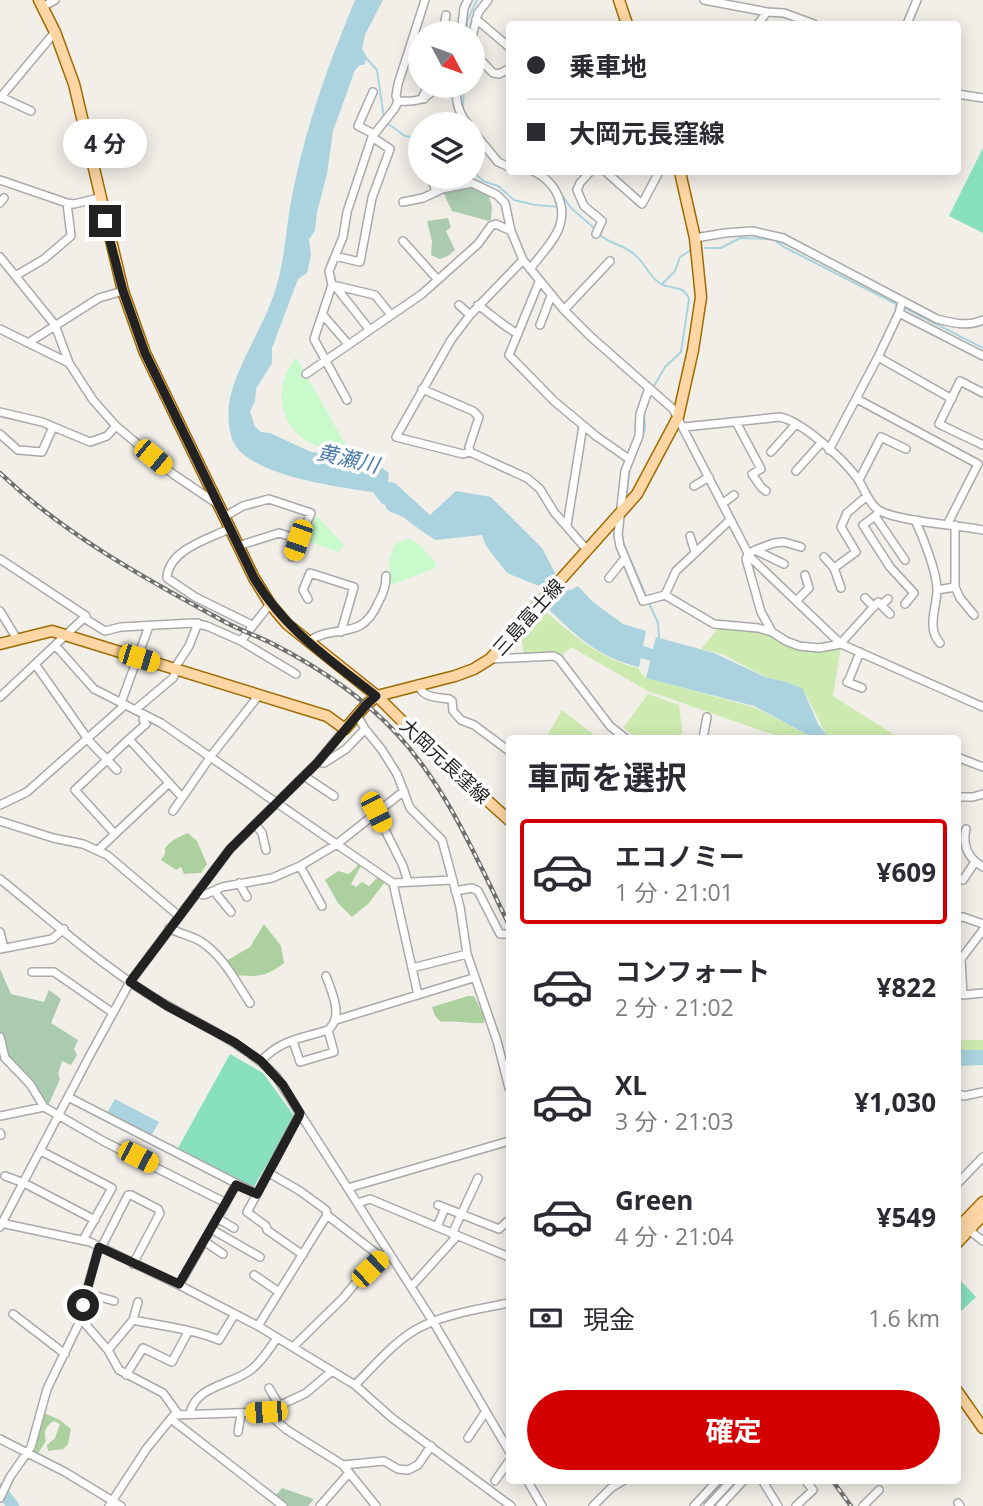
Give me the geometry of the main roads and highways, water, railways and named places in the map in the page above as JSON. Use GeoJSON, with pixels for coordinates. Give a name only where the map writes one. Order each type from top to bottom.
{"type":"FeatureCollection","features":[{"type":"Feature","properties":{"kind":"main road"},"geometry":{"type":"LineString","coordinates":[[619,0],[626,21]]}},
{"type":"Feature","properties":{"kind":"main road","name":"大岡元長窪線"},"geometry":{"type":"LineString","coordinates":[[41,3],[74,84],[123,291],[145,353],[216,503],[270,604],[287,624],[376,696],[506,817]]}},
{"type":"Feature","properties":{"kind":"main road","name":"三島富士線"},"geometry":{"type":"LineString","coordinates":[[0,644],[47,631],[66,635],[327,716],[345,729],[376,696],[474,669],[490,659],[644,484],[678,417],[699,320],[701,277],[681,175]]}},
{"type":"Feature","properties":{"kind":"main road"},"geometry":{"type":"LineString","coordinates":[[961,1226],[983,1202]]}},
{"type":"Feature","properties":{"kind":"main road"},"geometry":{"type":"LineString","coordinates":[[961,1226],[983,1215]]}},
{"type":"Feature","properties":{"kind":"main road"},"geometry":{"type":"LineString","coordinates":[[961,1397],[983,1428]]}},
{"type":"Feature","properties":{"kind":"water"},"geometry":{"type":"Polygon","coordinates":[[[355,0],[383,0],[365,35],[362,49],[367,57],[364,65],[355,70],[333,131],[315,231],[309,239],[311,256],[307,273],[298,279],[272,348],[272,363],[256,389],[255,401],[250,411],[255,427],[261,432],[270,433],[311,452],[367,457],[389,473],[388,482],[395,483],[430,515],[456,491],[491,497],[542,548],[555,573],[544,588],[507,573],[486,546],[482,535],[435,540],[400,513],[389,489],[387,505],[382,504],[373,492],[319,483],[278,472],[245,456],[235,445],[231,435],[228,416],[230,398],[239,371],[275,291],[299,162],[312,115],[355,0]]]}},
{"type":"Feature","properties":{"kind":"water"},"geometry":{"type":"Polygon","coordinates":[[[578,586],[593,602],[623,624],[646,631],[639,667],[624,663],[587,644],[544,605],[578,586]]]}},
{"type":"Feature","properties":{"kind":"water"},"geometry":{"type":"Polygon","coordinates":[[[656,637],[714,653],[765,677],[803,689],[818,724],[827,735],[808,735],[754,706],[646,678],[656,637]]]}},
{"type":"Feature","properties":{"kind":"water"},"geometry":{"type":"Polygon","coordinates":[[[961,1050],[983,1050],[983,1065],[961,1066],[961,1050]]]}},
{"type":"Feature","properties":{"kind":"water"},"geometry":{"type":"Polygon","coordinates":[[[115,1099],[159,1122],[151,1136],[107,1113],[115,1099]]]}},
{"type":"Feature","properties":{"kind":"waterway"},"geometry":{"type":"LineString","coordinates":[[467,21],[477,0]]}},
{"type":"Feature","properties":{"kind":"waterway"},"geometry":{"type":"LineString","coordinates":[[367,59],[377,70],[384,118]]}},
{"type":"Feature","properties":{"kind":"waterway"},"geometry":{"type":"LineString","coordinates":[[463,98],[463,108]]}},
{"type":"Feature","properties":{"kind":"waterway"},"geometry":{"type":"LineString","coordinates":[[387,123],[408,136]]}},
{"type":"Feature","properties":{"kind":"waterway"},"geometry":{"type":"LineString","coordinates":[[485,141],[502,161]]}},
{"type":"Feature","properties":{"kind":"waterway"},"geometry":{"type":"LineString","coordinates":[[485,182],[498,186],[514,200],[560,207]]}},
{"type":"Feature","properties":{"kind":"waterway"},"geometry":{"type":"LineString","coordinates":[[558,189],[571,208],[594,228]]}},
{"type":"Feature","properties":{"kind":"waterway"},"geometry":{"type":"LineString","coordinates":[[600,235],[631,252],[657,281],[681,290],[689,299],[681,352],[665,367],[654,386]]}},
{"type":"Feature","properties":{"kind":"waterway"},"geometry":{"type":"LineString","coordinates":[[705,248],[721,248],[740,238],[773,239],[898,305]]}},
{"type":"Feature","properties":{"kind":"waterway"},"geometry":{"type":"LineString","coordinates":[[662,284],[675,271],[680,257],[691,250]]}},
{"type":"Feature","properties":{"kind":"waterway"},"geometry":{"type":"LineString","coordinates":[[903,307],[983,348]]}},
{"type":"Feature","properties":{"kind":"waterway"},"geometry":{"type":"LineString","coordinates":[[642,436],[645,430],[644,411]]}},
{"type":"Feature","properties":{"kind":"waterway"},"geometry":{"type":"LineString","coordinates":[[626,500],[630,467]]}},
{"type":"Feature","properties":{"kind":"waterway","name":"黄瀬川"},"geometry":{"type":"LineString","coordinates":[[380,485],[384,486],[392,506],[409,513]]}},
{"type":"Feature","properties":{"kind":"waterway"},"geometry":{"type":"LineString","coordinates":[[622,533],[623,543],[646,596]]}},
{"type":"Feature","properties":{"kind":"waterway","name":"黄瀬川"},"geometry":{"type":"LineString","coordinates":[[539,566],[564,593],[571,607]]}},
{"type":"Feature","properties":{"kind":"waterway"},"geometry":{"type":"LineString","coordinates":[[648,601],[658,623],[659,639]]}},
{"type":"Feature","properties":{"kind":"waterway","name":"黄瀬川"},"geometry":{"type":"LineString","coordinates":[[627,647],[667,660]]}},
{"type":"Feature","properties":{"kind":"waterway"},"geometry":{"type":"LineString","coordinates":[[0,1489],[13,1506]]}},
{"type":"Feature","properties":{"kind":"railway"},"geometry":{"type":"LineString","coordinates":[[0,473],[51,516],[107,555],[225,622],[306,662],[369,707],[397,734],[431,777],[460,825],[506,919]]}},
{"type":"Feature","properties":{"kind":"railway"},"geometry":{"type":"LineString","coordinates":[[835,1484],[851,1506]]}}]}
